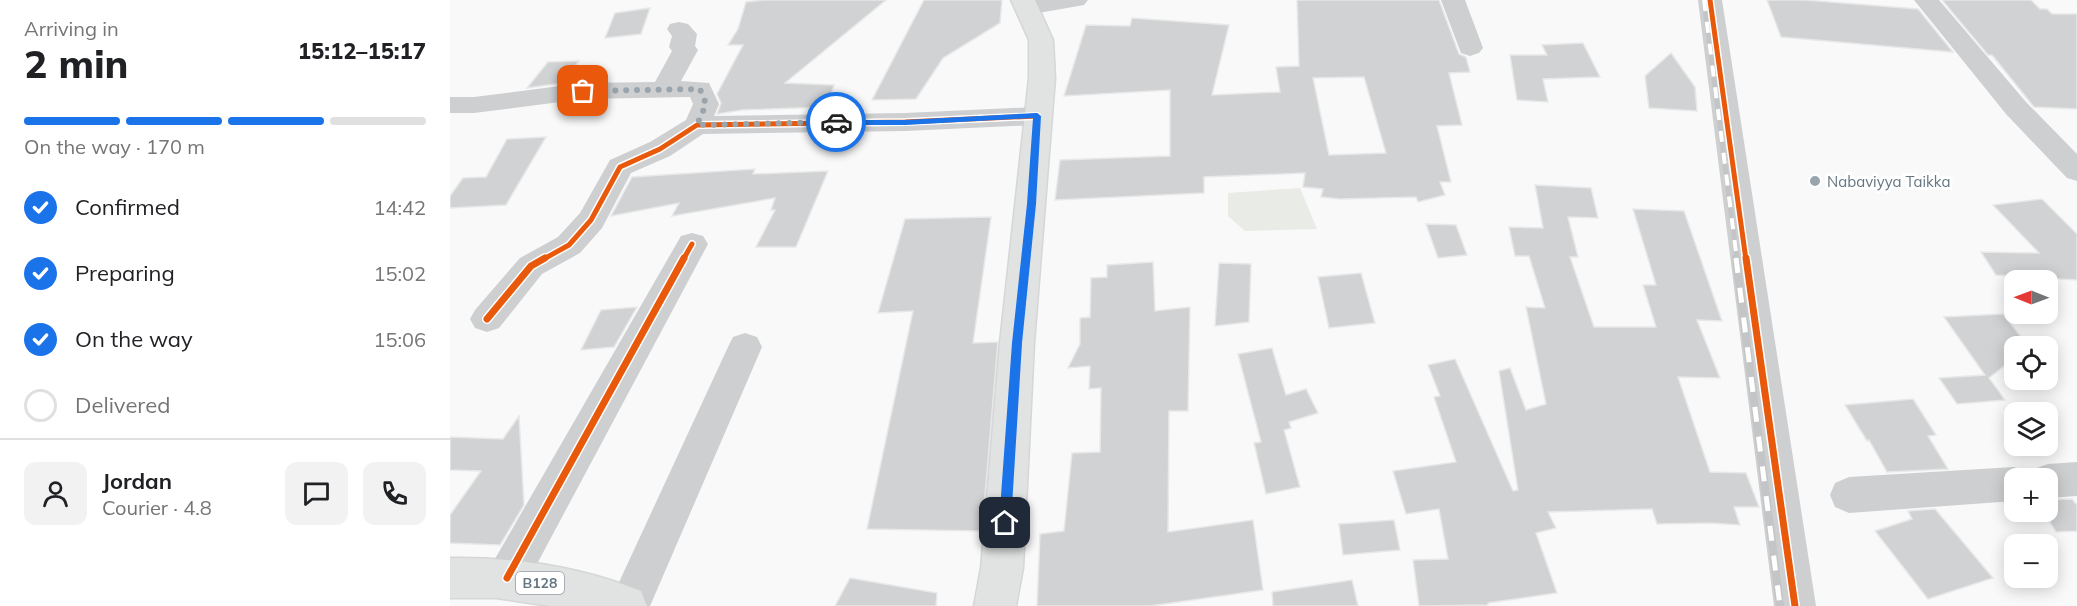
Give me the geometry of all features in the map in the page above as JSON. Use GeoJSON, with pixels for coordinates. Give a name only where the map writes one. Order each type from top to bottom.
{"type":"FeatureCollection","features":[{"type":"Feature","properties":{"kind":"main road"},"geometry":{"type":"LineString","coordinates":[[995,606],[1002,568],[1017,343],[1032,204],[1037,116],[1042,78],[1041,40],[1025,4]]}},
{"type":"Feature","properties":{"kind":"main road","name":"B128"},"geometry":{"type":"LineString","coordinates":[[450,578],[507,578],[568,588],[628,606]]}},
{"type":"Feature","properties":{"kind":"street"},"geometry":{"type":"LineString","coordinates":[[1025,4],[1076,0]]}},
{"type":"Feature","properties":{"kind":"street"},"geometry":{"type":"LineString","coordinates":[[1454,0],[1470,48]]}},
{"type":"Feature","properties":{"kind":"street"},"geometry":{"type":"LineString","coordinates":[[1710,0],[1795,606]]}},
{"type":"Feature","properties":{"kind":"street"},"geometry":{"type":"LineString","coordinates":[[1926,0],[2016,108],[2077,171]]}},
{"type":"Feature","properties":{"kind":"street"},"geometry":{"type":"LineString","coordinates":[[664,89],[685,50],[682,47],[685,34],[679,29]]}},
{"type":"Feature","properties":{"kind":"street"},"geometry":{"type":"LineString","coordinates":[[450,105],[474,105],[583,91],[633,92],[700,89],[706,104],[697,125]]}},
{"type":"Feature","properties":{"kind":"street"},"geometry":{"type":"LineString","coordinates":[[487,319],[531,266],[569,245],[591,220],[620,167],[660,149],[697,125],[905,122],[1037,116]]}},
{"type":"Feature","properties":{"kind":"street"},"geometry":{"type":"LineString","coordinates":[[507,578],[692,244]]}},
{"type":"Feature","properties":{"kind":"street"},"geometry":{"type":"LineString","coordinates":[[628,606],[745,347]]}},
{"type":"Feature","properties":{"kind":"street"},"geometry":{"type":"LineString","coordinates":[[2058,480],[2077,479]]}},
{"type":"Feature","properties":{"kind":"street"},"geometry":{"type":"LineString","coordinates":[[1849,495],[2004,485]]}},
{"type":"Feature","properties":{"kind":"shaded area"},"geometry":{"type":"Polygon","coordinates":[[[1300,188],[1317,229],[1245,231],[1228,216],[1228,193],[1300,188]]]}},
{"type":"Feature","properties":{"kind":"building"},"geometry":{"type":"Polygon","coordinates":[[[886,0],[785,83],[834,85],[827,107],[742,110],[717,114],[721,103],[717,94],[743,45],[728,45],[738,29],[746,2],[886,0]]]}},
{"type":"Feature","properties":{"kind":"building"},"geometry":{"type":"Polygon","coordinates":[[[924,0],[1002,0],[1000,23],[943,58],[916,99],[872,100],[924,0]]]}},
{"type":"Feature","properties":{"kind":"building"},"geometry":{"type":"Polygon","coordinates":[[[1297,0],[1439,0],[1459,54],[1466,57],[1470,72],[1449,73],[1462,125],[1437,126],[1451,182],[1440,182],[1445,195],[1418,202],[1416,197],[1340,199],[1321,197],[1323,189],[1303,187],[1305,173],[1204,177],[1204,193],[1055,200],[1060,160],[1170,156],[1170,90],[1064,96],[1086,25],[1130,26],[1132,18],[1229,25],[1212,95],[1280,92],[1276,67],[1299,66],[1297,0]],[[1364,77],[1313,78],[1329,155],[1386,153],[1364,77]]]}},
{"type":"Feature","properties":{"kind":"building"},"geometry":{"type":"Polygon","coordinates":[[[1767,0],[1805,0],[1918,9],[1953,52],[1781,37],[1767,0]]]}},
{"type":"Feature","properties":{"kind":"building"},"geometry":{"type":"Polygon","coordinates":[[[1942,0],[2031,0],[2040,9],[2047,9],[2052,14],[2077,14],[2077,109],[2034,107],[1992,55],[1988,55],[1942,0]]]}},
{"type":"Feature","properties":{"kind":"building"},"geometry":{"type":"Polygon","coordinates":[[[650,8],[641,34],[605,38],[615,13],[650,8]]]}},
{"type":"Feature","properties":{"kind":"building"},"geometry":{"type":"Polygon","coordinates":[[[1583,43],[1600,77],[1543,79],[1548,102],[1517,100],[1510,55],[1547,55],[1542,45],[1583,43]]]}},
{"type":"Feature","properties":{"kind":"building"},"geometry":{"type":"Polygon","coordinates":[[[1671,53],[1695,87],[1697,111],[1649,108],[1645,76],[1671,53]]]}},
{"type":"Feature","properties":{"kind":"building"},"geometry":{"type":"Polygon","coordinates":[[[579,61],[562,83],[527,88],[548,62],[579,61]]]}},
{"type":"Feature","properties":{"kind":"building"},"geometry":{"type":"Polygon","coordinates":[[[546,137],[506,205],[450,208],[450,196],[463,178],[486,177],[507,139],[546,137]]]}},
{"type":"Feature","properties":{"kind":"building"},"geometry":{"type":"Polygon","coordinates":[[[755,169],[753,174],[828,171],[796,247],[756,247],[775,210],[771,210],[775,198],[672,216],[679,203],[611,216],[632,177],[755,169]]]}},
{"type":"Feature","properties":{"kind":"building"},"geometry":{"type":"Polygon","coordinates":[[[1535,185],[1591,188],[1598,218],[1568,217],[1578,257],[1570,257],[1594,327],[1656,327],[1643,285],[1656,285],[1633,209],[1684,211],[1722,321],[1697,320],[1720,378],[1678,377],[1710,472],[1746,473],[1759,507],[1734,507],[1740,525],[1657,524],[1652,509],[1548,512],[1556,528],[1536,533],[1557,593],[1488,603],[1488,605],[1419,606],[1413,560],[1448,559],[1439,509],[1406,514],[1393,471],[1456,462],[1434,397],[1440,396],[1428,365],[1455,359],[1513,491],[1518,490],[1499,371],[1510,368],[1526,410],[1546,404],[1526,307],[1545,308],[1529,256],[1515,256],[1509,227],[1543,228],[1535,185]]]}},
{"type":"Feature","properties":{"kind":"building"},"geometry":{"type":"Polygon","coordinates":[[[2042,199],[2077,234],[2077,280],[2058,279],[2058,270],[2004,270],[2004,275],[1996,275],[1981,252],[2039,253],[1993,205],[2042,199]]]}},
{"type":"Feature","properties":{"kind":"building"},"geometry":{"type":"Polygon","coordinates":[[[991,217],[973,343],[998,342],[982,531],[867,529],[913,311],[878,313],[905,219],[991,217]]]}},
{"type":"Feature","properties":{"kind":"building"},"geometry":{"type":"Polygon","coordinates":[[[1426,224],[1456,225],[1467,255],[1438,258],[1426,224]]]}},
{"type":"Feature","properties":{"kind":"building"},"geometry":{"type":"Polygon","coordinates":[[[1153,262],[1155,311],[1190,307],[1188,411],[1169,411],[1168,532],[1253,520],[1263,590],[1150,606],[1037,606],[1040,534],[1064,531],[1072,453],[1100,452],[1101,388],[1089,389],[1090,366],[1068,368],[1080,344],[1080,318],[1090,317],[1091,278],[1107,277],[1107,265],[1153,262]]]}},
{"type":"Feature","properties":{"kind":"building"},"geometry":{"type":"Polygon","coordinates":[[[1219,263],[1251,264],[1249,322],[1215,326],[1219,263]]]}},
{"type":"Feature","properties":{"kind":"building"},"geometry":{"type":"Polygon","coordinates":[[[1361,273],[1375,323],[1329,328],[1318,277],[1361,273]]]}},
{"type":"Feature","properties":{"kind":"building"},"geometry":{"type":"Polygon","coordinates":[[[637,307],[614,347],[581,350],[601,310],[637,307]]]}},
{"type":"Feature","properties":{"kind":"building"},"geometry":{"type":"Polygon","coordinates":[[[2003,314],[2004,324],[2011,324],[2020,336],[2004,336],[2004,366],[1989,378],[2005,400],[1957,404],[1939,378],[1985,375],[1944,317],[2003,314]]]}},
{"type":"Feature","properties":{"kind":"building"},"geometry":{"type":"Polygon","coordinates":[[[1272,348],[1286,395],[1306,389],[1318,413],[1289,422],[1291,428],[1284,430],[1300,487],[1266,494],[1254,443],[1261,442],[1238,354],[1272,348]]]}},
{"type":"Feature","properties":{"kind":"building"},"geometry":{"type":"Polygon","coordinates":[[[1913,399],[1936,435],[1928,436],[1948,469],[1887,472],[1845,405],[1913,399]]]}},
{"type":"Feature","properties":{"kind":"building"},"geometry":{"type":"Polygon","coordinates":[[[519,416],[524,505],[500,545],[450,543],[450,515],[481,471],[450,470],[450,437],[503,439],[519,416]]]}},
{"type":"Feature","properties":{"kind":"building"},"geometry":{"type":"Polygon","coordinates":[[[2072,499],[2077,505],[2077,531],[2056,532],[2050,522],[2058,522],[2058,500],[2072,499]]]}},
{"type":"Feature","properties":{"kind":"building"},"geometry":{"type":"Polygon","coordinates":[[[1935,509],[1993,578],[1928,599],[1875,531],[1912,519],[1908,511],[1935,509]]]}},
{"type":"Feature","properties":{"kind":"building"},"geometry":{"type":"Polygon","coordinates":[[[1394,520],[1400,550],[1343,555],[1339,524],[1394,520]]]}},
{"type":"Feature","properties":{"kind":"building"},"geometry":{"type":"Polygon","coordinates":[[[850,578],[937,593],[936,606],[835,606],[850,578]]]}},
{"type":"Feature","properties":{"kind":"building"},"geometry":{"type":"Polygon","coordinates":[[[1352,580],[1358,606],[1273,606],[1272,592],[1352,580]]]}},
{"type":"Feature","properties":{"kind":"railway"},"geometry":{"type":"LineString","coordinates":[[1704,0],[1737,260]]}},
{"type":"Feature","properties":{"kind":"railway"},"geometry":{"type":"LineString","coordinates":[[1736,258],[1780,606]]}},
{"type":"Feature","properties":{"kind":"cycle path"},"geometry":{"type":"LineString","coordinates":[[1710,0],[1795,606]]}},
{"type":"Feature","properties":{"kind":"cycle path"},"geometry":{"type":"LineString","coordinates":[[487,319],[531,266],[569,245],[591,220],[620,167],[660,149],[697,125],[905,122],[1037,116]]}},
{"type":"Feature","properties":{"kind":"cycle path"},"geometry":{"type":"LineString","coordinates":[[507,578],[692,244]]}},
{"type":"Feature","properties":{"kind":"way so far"},"geometry":{"type":"LineString","coordinates":[[583,91],[633,92],[675,88],[700,89],[706,104],[697,125],[836,122]]}},
{"type":"Feature","properties":{"kind":"place","name":"Nabaviyya Taikka"},"geometry":{"type":"Point","coordinates":[1815,181]}},
{"type":"Feature","properties":{"kind":"route"},"geometry":{"type":"LineString","coordinates":[[836,122],[905,122],[1037,116],[1032,204],[1017,343],[1005,523]]}}]}
